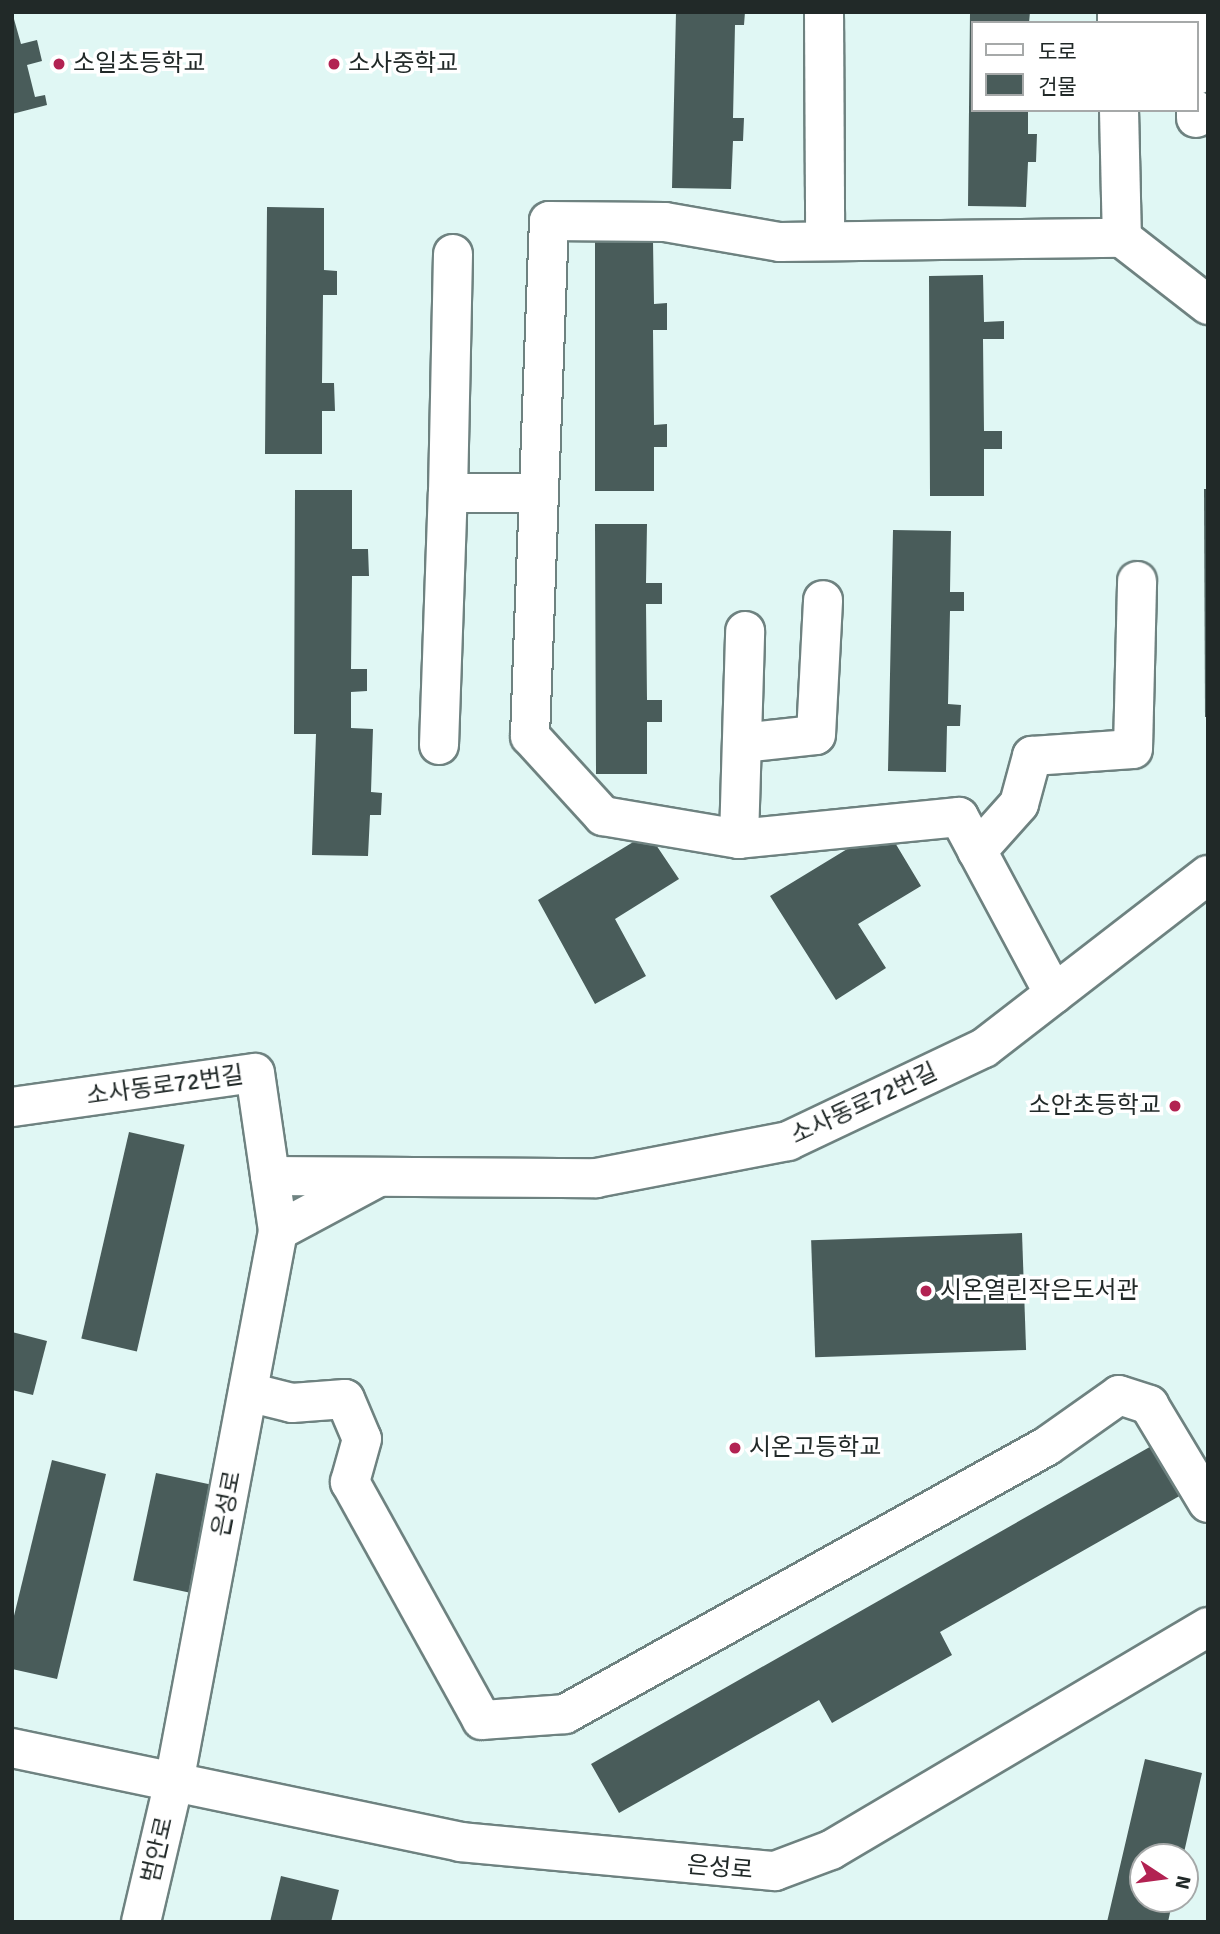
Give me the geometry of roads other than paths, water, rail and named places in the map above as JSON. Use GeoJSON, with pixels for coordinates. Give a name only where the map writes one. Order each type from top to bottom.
{"type":"FeatureCollection","features":[{"type":"Feature","properties":{"kind":"street"},"geometry":{"type":"LineString","coordinates":[[824,12],[825,242]]}},
{"type":"Feature","properties":{"kind":"street"},"geometry":{"type":"LineString","coordinates":[[1117,21],[1117,12],[1171,21]]}},
{"type":"Feature","properties":{"kind":"street"},"geometry":{"type":"LineString","coordinates":[[1119,112],[1122,237]]}},
{"type":"Feature","properties":{"kind":"street"},"geometry":{"type":"LineString","coordinates":[[1054,994],[960,817],[739,839],[603,816],[530,736],[550,221],[665,222],[780,242],[1122,237],[1208,304]]}},
{"type":"Feature","properties":{"kind":"street"},"geometry":{"type":"LineString","coordinates":[[439,746],[449,493],[453,254]]}},
{"type":"Feature","properties":{"kind":"street"},"geometry":{"type":"LineString","coordinates":[[449,493],[538,493]]}},
{"type":"Feature","properties":{"kind":"street"},"geometry":{"type":"LineString","coordinates":[[977,851],[1019,804],[1032,756],[1133,749],[1138,581]]}},
{"type":"Feature","properties":{"kind":"street"},"geometry":{"type":"LineString","coordinates":[[742,743],[816,735],[823,600]]}},
{"type":"Feature","properties":{"kind":"street"},"geometry":{"type":"LineString","coordinates":[[739,839],[745,631]]}},
{"type":"Feature","properties":{"kind":"street","name":"소사동로72번길"},"geometry":{"type":"LineString","coordinates":[[270,1177],[596,1178],[788,1141],[984,1048],[1208,875]]}},
{"type":"Feature","properties":{"kind":"street","name":"소사동로72번길"},"geometry":{"type":"LineString","coordinates":[[12,1107],[255,1073],[278,1231],[376,1179]]}},
{"type":"Feature","properties":{"kind":"street","name":"은성로"},"geometry":{"type":"LineString","coordinates":[[176,1777],[278,1231]]}},
{"type":"Feature","properties":{"kind":"street"},"geometry":{"type":"LineString","coordinates":[[248,1392],[292,1404],[345,1399],[362,1439],[350,1482],[482,1720],[565,1714],[1047,1446],[1119,1395],[1149,1405],[1208,1503]]}},
{"type":"Feature","properties":{"kind":"street","name":"은성로"},"geometry":{"type":"LineString","coordinates":[[12,1748],[176,1777],[460,1842],[775,1871],[831,1850],[1208,1627]]}},
{"type":"Feature","properties":{"kind":"street","name":"범안로"},"geometry":{"type":"LineString","coordinates":[[141,1922],[176,1777]]}},
{"type":"Feature","properties":{"kind":"place","name":"소일초등학교"},"geometry":{"type":"Point","coordinates":[59,64]}},
{"type":"Feature","properties":{"kind":"place","name":"소사중학교"},"geometry":{"type":"Point","coordinates":[334,64]}},
{"type":"Feature","properties":{"kind":"place","name":"소안초등학교"},"geometry":{"type":"Point","coordinates":[1175,1106]}},
{"type":"Feature","properties":{"kind":"place","name":"시온열린작은도서관"},"geometry":{"type":"Point","coordinates":[926,1291]}},
{"type":"Feature","properties":{"kind":"place","name":"시온고등학교"},"geometry":{"type":"Point","coordinates":[735,1448]}}]}
